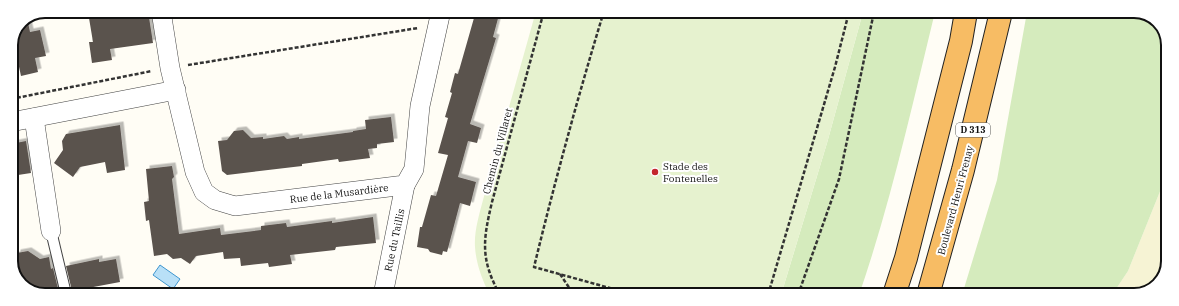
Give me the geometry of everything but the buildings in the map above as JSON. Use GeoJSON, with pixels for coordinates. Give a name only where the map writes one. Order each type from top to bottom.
{"type":"FeatureCollection","features":[{"type":"Feature","properties":{"kind":"highway"},"geometry":{"type":"LineString","coordinates":[[896,288],[906,258],[961,41],[965,18]]}},
{"type":"Feature","properties":{"kind":"highway","name":"Boulevard Henri Frenay"},"geometry":{"type":"LineString","coordinates":[[930,288],[965,163],[1000,18]]}},
{"type":"Feature","properties":{"kind":"street","name":"Rue de la Musardière"},"geometry":{"type":"LineString","coordinates":[[162,18],[170,68],[195,172],[204,192],[215,200],[235,206],[405,184]]}},
{"type":"Feature","properties":{"kind":"street"},"geometry":{"type":"LineString","coordinates":[[405,184],[414,169],[420,106],[439,18]]}},
{"type":"Feature","properties":{"kind":"street"},"geometry":{"type":"LineString","coordinates":[[18,121],[176,90]]}},
{"type":"Feature","properties":{"kind":"street"},"geometry":{"type":"LineString","coordinates":[[34,118],[51,231]]}},
{"type":"Feature","properties":{"kind":"street","name":"Rue du Taillis"},"geometry":{"type":"LineString","coordinates":[[384,288],[405,184]]}},
{"type":"Feature","properties":{"kind":"lane"},"geometry":{"type":"LineString","coordinates":[[51,231],[65,288]]}},
{"type":"Feature","properties":{"kind":"path"},"geometry":{"type":"LineString","coordinates":[[18,98],[439,18]]}},
{"type":"Feature","properties":{"kind":"path","name":"Chemin du Villaret"},"geometry":{"type":"LineString","coordinates":[[496,288],[487,264],[484,244],[486,225],[542,18]]}},
{"type":"Feature","properties":{"kind":"path"},"geometry":{"type":"LineString","coordinates":[[602,18],[583,78],[534,266],[609,288]]}},
{"type":"Feature","properties":{"kind":"path"},"geometry":{"type":"LineString","coordinates":[[770,288],[828,89],[846,18]]}},
{"type":"Feature","properties":{"kind":"path"},"geometry":{"type":"LineString","coordinates":[[800,288],[839,178],[873,18]]}},
{"type":"Feature","properties":{"kind":"path"},"geometry":{"type":"LineString","coordinates":[[559,274],[569,288]]}},
{"type":"Feature","properties":{"kind":"shaded area"},"geometry":{"type":"Polygon","coordinates":[[[1161,189],[1160,270],[1152,281],[1144,286],[1134,288],[1117,288],[1128,271],[1161,189]]]}},
{"type":"Feature","properties":{"kind":"green space","name":"Stade des Fontenelles"},"geometry":{"type":"Polygon","coordinates":[[[534,18],[861,18],[827,143],[783,288],[487,288],[478,265],[475,247],[476,229],[534,18]]]}},
{"type":"Feature","properties":{"kind":"green space"},"geometry":{"type":"Polygon","coordinates":[[[861,18],[934,18],[900,154],[871,260],[861,288],[783,288],[827,143],[861,18]]]}},
{"type":"Feature","properties":{"kind":"green space"},"geometry":{"type":"Polygon","coordinates":[[[1026,18],[1134,18],[1144,20],[1154,27],[1159,35],[1161,43],[1161,189],[1128,271],[1117,288],[964,288],[997,180],[1026,18]]]}},
{"type":"Feature","properties":{"kind":"water"},"geometry":{"type":"Polygon","coordinates":[[[160,265],[180,279],[174,288],[172,288],[153,275],[160,265]]]}},
{"type":"Feature","properties":{"kind":"place","name":"Stade des Fontenelles"},"geometry":{"type":"Point","coordinates":[655,172]}}]}
